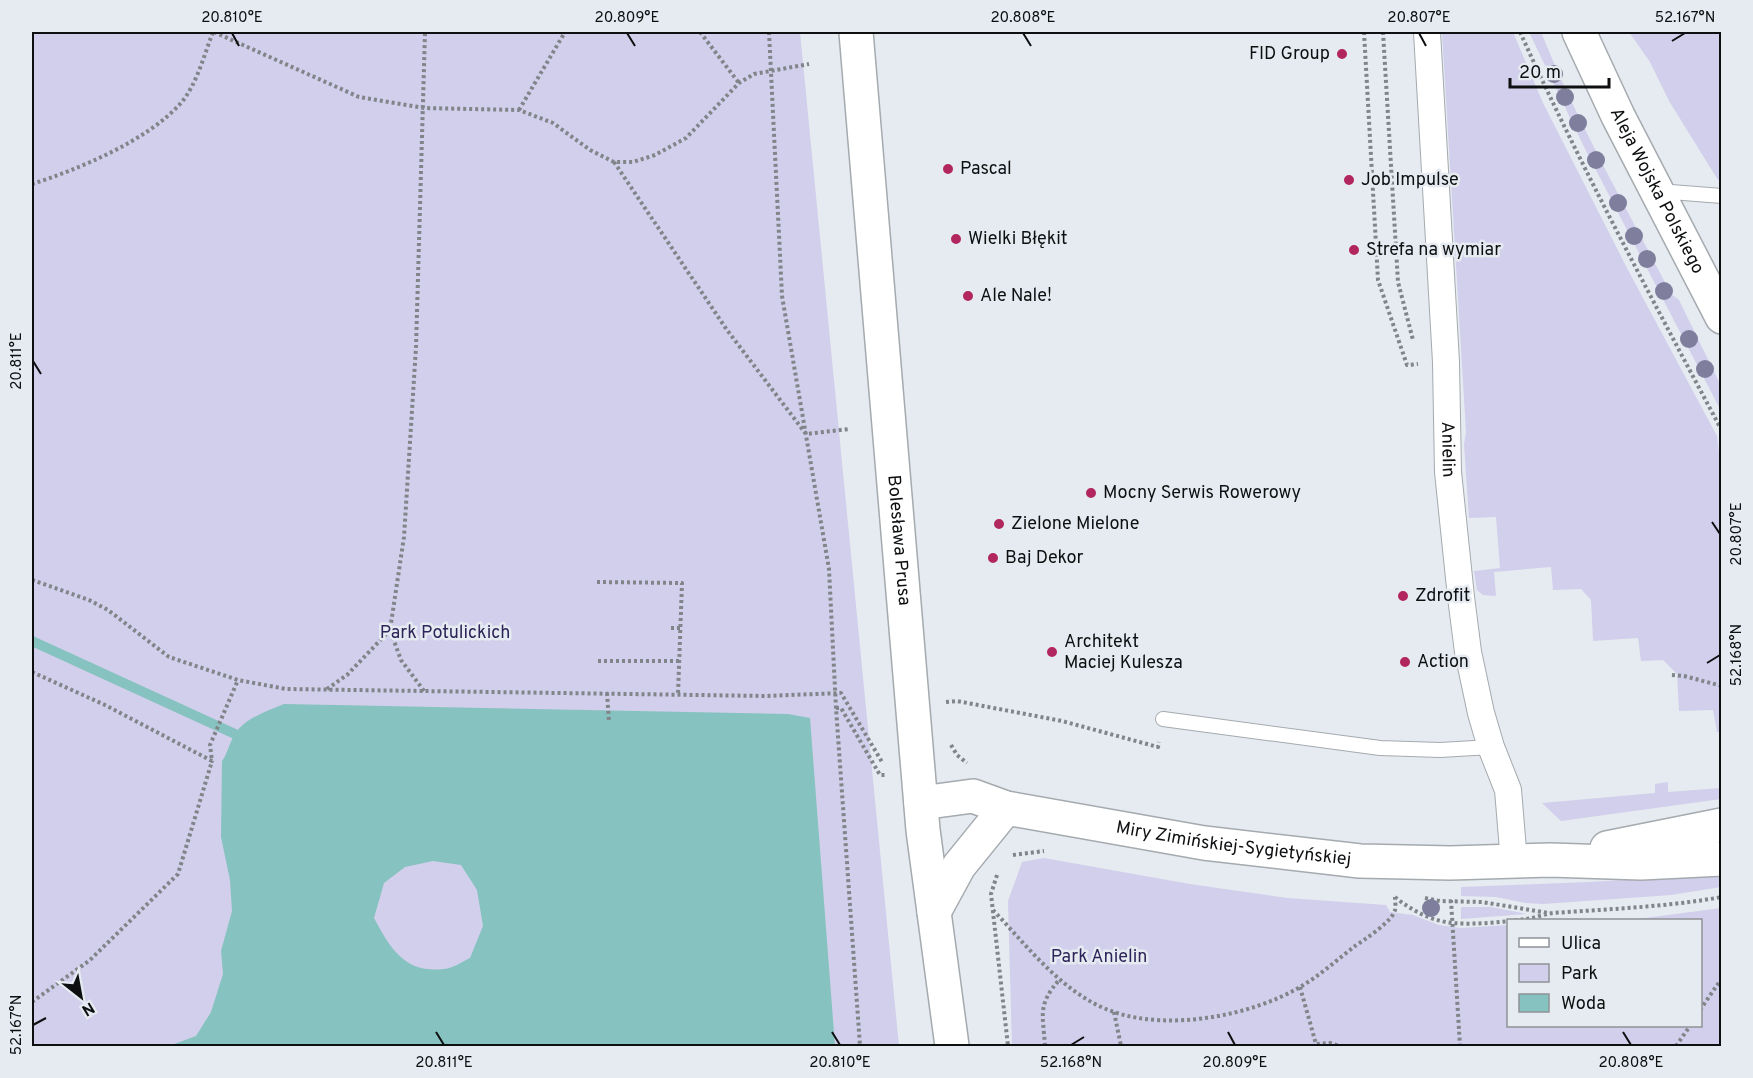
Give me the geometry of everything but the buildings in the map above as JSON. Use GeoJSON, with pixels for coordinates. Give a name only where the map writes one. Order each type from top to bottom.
{"type":"FeatureCollection","features":[{"type":"Feature","properties":{"kind":"street","name":"Bolesława Prusa"},"geometry":{"type":"LineString","coordinates":[[856,32],[921,803],[952,1047]]}},
{"type":"Feature","properties":{"kind":"street","name":"Anielin"},"geometry":{"type":"LineString","coordinates":[[1427,32],[1446,367],[1448,472],[1468,652],[1491,747],[1508,790],[1514,862]]}},
{"type":"Feature","properties":{"kind":"street","name":"Aleja Wojska Polskiego"},"geometry":{"type":"LineString","coordinates":[[1579,32],[1656,191],[1722,317]]}},
{"type":"Feature","properties":{"kind":"street","name":"Miry Zimińskiej-Sygietyńskiej"},"geometry":{"type":"LineString","coordinates":[[921,803],[973,796],[1006,808],[1204,843],[1360,861],[1514,862],[1550,860],[1641,863],[1722,859]]}},
{"type":"Feature","properties":{"kind":"street"},"geometry":{"type":"LineString","coordinates":[[934,912],[959,866],[1006,808]]}},
{"type":"Feature","properties":{"kind":"street","name":"Miry Zimińskiej-Sygietyńskiej"},"geometry":{"type":"LineString","coordinates":[[1550,860],[1722,825]]}},
{"type":"Feature","properties":{"kind":"lane"},"geometry":{"type":"LineString","coordinates":[[1656,191],[1722,196]]}},
{"type":"Feature","properties":{"kind":"lane"},"geometry":{"type":"LineString","coordinates":[[1163,719],[1380,748],[1440,750],[1491,747]]}},
{"type":"Feature","properties":{"kind":"path"},"geometry":{"type":"LineString","coordinates":[[32,184],[58,176],[103,156],[157,123],[181,102],[197,75],[214,32],[359,97],[424,108],[519,110],[553,123],[590,150],[614,162],[633,162],[655,155],[686,138],[739,83],[754,74],[809,64]]}},
{"type":"Feature","properties":{"kind":"path"},"geometry":{"type":"LineString","coordinates":[[424,692],[401,660],[390,630],[404,537],[416,347],[426,32]]}},
{"type":"Feature","properties":{"kind":"path"},"geometry":{"type":"LineString","coordinates":[[519,110],[565,32]]}},
{"type":"Feature","properties":{"kind":"path"},"geometry":{"type":"LineString","coordinates":[[700,32],[739,83]]}},
{"type":"Feature","properties":{"kind":"path"},"geometry":{"type":"LineString","coordinates":[[769,32],[782,296],[829,569],[836,708],[860,1047]]}},
{"type":"Feature","properties":{"kind":"path"},"geometry":{"type":"LineString","coordinates":[[1364,32],[1378,280],[1402,351]]}},
{"type":"Feature","properties":{"kind":"path"},"geometry":{"type":"LineString","coordinates":[[1383,32],[1398,282],[1414,345]]}},
{"type":"Feature","properties":{"kind":"path"},"geometry":{"type":"LineString","coordinates":[[1520,32],[1595,188],[1722,431]]}},
{"type":"Feature","properties":{"kind":"path"},"geometry":{"type":"LineString","coordinates":[[614,162],[727,330],[806,434]]}},
{"type":"Feature","properties":{"kind":"path"},"geometry":{"type":"LineString","coordinates":[[1414,355],[1414,364]]}},
{"type":"Feature","properties":{"kind":"path"},"geometry":{"type":"LineString","coordinates":[[806,434],[849,429]]}},
{"type":"Feature","properties":{"kind":"path"},"geometry":{"type":"LineString","coordinates":[[32,580],[89,600],[108,610],[169,657],[238,680],[286,689],[765,696],[841,693],[882,762]]}},
{"type":"Feature","properties":{"kind":"path"},"geometry":{"type":"LineString","coordinates":[[597,582],[682,582],[681,661],[678,694]]}},
{"type":"Feature","properties":{"kind":"path"},"geometry":{"type":"LineString","coordinates":[[671,628],[681,628]]}},
{"type":"Feature","properties":{"kind":"path"},"geometry":{"type":"LineString","coordinates":[[327,689],[347,675],[390,630]]}},
{"type":"Feature","properties":{"kind":"path"},"geometry":{"type":"LineString","coordinates":[[598,661],[681,661]]}},
{"type":"Feature","properties":{"kind":"path"},"geometry":{"type":"LineString","coordinates":[[32,672],[105,705],[212,761]]}},
{"type":"Feature","properties":{"kind":"path"},"geometry":{"type":"LineString","coordinates":[[1672,675],[1722,686]]}},
{"type":"Feature","properties":{"kind":"path"},"geometry":{"type":"LineString","coordinates":[[32,1002],[90,960],[178,874],[212,761],[210,745],[238,680]]}},
{"type":"Feature","properties":{"kind":"path"},"geometry":{"type":"LineString","coordinates":[[944,692],[946,711]]}},
{"type":"Feature","properties":{"kind":"path"},"geometry":{"type":"LineString","coordinates":[[607,693],[609,722]]}},
{"type":"Feature","properties":{"kind":"path"},"geometry":{"type":"LineString","coordinates":[[945,702],[957,701],[1062,721],[1158,747],[1163,719]]}},
{"type":"Feature","properties":{"kind":"path"},"geometry":{"type":"LineString","coordinates":[[836,708],[841,708],[880,775]]}},
{"type":"Feature","properties":{"kind":"path"},"geometry":{"type":"LineString","coordinates":[[949,740],[957,755],[969,765]]}},
{"type":"Feature","properties":{"kind":"path"},"geometry":{"type":"LineString","coordinates":[[1009,860],[1015,854]]}},
{"type":"Feature","properties":{"kind":"path"},"geometry":{"type":"LineString","coordinates":[[1003,865],[997,874],[991,894],[1008,1047]]}},
{"type":"Feature","properties":{"kind":"path"},"geometry":{"type":"LineString","coordinates":[[1395,897],[1405,894]]}},
{"type":"Feature","properties":{"kind":"path"},"geometry":{"type":"LineString","coordinates":[[1450,894],[1460,1047]]}},
{"type":"Feature","properties":{"kind":"path"},"geometry":{"type":"LineString","coordinates":[[993,909],[1060,979],[1086,998],[1114,1012],[1153,1021],[1196,1019],[1234,1012],[1267,1002],[1300,987],[1393,915],[1395,897]]}},
{"type":"Feature","properties":{"kind":"path"},"geometry":{"type":"LineString","coordinates":[[1395,897],[1426,916],[1452,923],[1507,920]]}},
{"type":"Feature","properties":{"kind":"path"},"geometry":{"type":"LineString","coordinates":[[1422,897],[1482,902],[1549,914]]}},
{"type":"Feature","properties":{"kind":"path"},"geometry":{"type":"LineString","coordinates":[[1528,919],[1549,914],[1659,906],[1722,897]]}},
{"type":"Feature","properties":{"kind":"path"},"geometry":{"type":"LineString","coordinates":[[1702,1009],[1720,986],[1722,978]]}},
{"type":"Feature","properties":{"kind":"path"},"geometry":{"type":"LineString","coordinates":[[1045,1047],[1042,1009],[1047,993],[1060,979]]}},
{"type":"Feature","properties":{"kind":"path"},"geometry":{"type":"LineString","coordinates":[[1300,987],[1317,1044],[1330,1043],[1339,1047]]}},
{"type":"Feature","properties":{"kind":"path"},"geometry":{"type":"LineString","coordinates":[[1114,1012],[1121,1047]]}},
{"type":"Feature","properties":{"kind":"path"},"geometry":{"type":"LineString","coordinates":[[1677,1047],[1689,1027]]}},
{"type":"Feature","properties":{"kind":"green space","name":"Park Potulickich"},"geometry":{"type":"Polygon","coordinates":[[[32,32],[800,32],[899,1046],[32,1046],[32,32]]]}},
{"type":"Feature","properties":{"kind":"green space"},"geometry":{"type":"Polygon","coordinates":[[[1442,32],[1513,32],[1543,103],[1628,270],[1717,436],[1722,477],[1721,732],[1717,732],[1713,710],[1679,711],[1677,674],[1663,660],[1641,661],[1638,638],[1593,641],[1591,600],[1581,589],[1553,590],[1551,567],[1494,572],[1496,596],[1483,595],[1477,590],[1474,571],[1500,568],[1496,517],[1469,518],[1442,32]]]}},
{"type":"Feature","properties":{"kind":"green space"},"geometry":{"type":"Polygon","coordinates":[[[1529,32],[1541,32],[1570,99],[1603,164],[1671,294],[1679,300],[1721,386],[1721,411],[1585,149],[1529,32]]]}},
{"type":"Feature","properties":{"kind":"green space"},"geometry":{"type":"Polygon","coordinates":[[[1629,32],[1721,32],[1722,177],[1718,180],[1669,101],[1650,62],[1629,32]]]}},
{"type":"Feature","properties":{"kind":"green space"},"geometry":{"type":"Polygon","coordinates":[[[1668,782],[1668,792],[1721,788],[1721,799],[1561,821],[1542,803],[1655,793],[1655,784],[1668,782]]]}},
{"type":"Feature","properties":{"kind":"green space","name":"Park Anielin"},"geometry":{"type":"Polygon","coordinates":[[[1044,858],[1190,884],[1287,898],[1386,905],[1390,912],[1413,915],[1439,925],[1461,928],[1507,925],[1507,1027],[1702,1027],[1702,919],[1620,919],[1721,908],[1721,1046],[1012,1046],[1008,901],[1022,862],[1044,858]]]}},
{"type":"Feature","properties":{"kind":"green space"},"geometry":{"type":"Polygon","coordinates":[[[1721,874],[1721,887],[1671,895],[1543,904],[1496,897],[1461,896],[1461,887],[1721,874]]]}},
{"type":"Feature","properties":{"kind":"green space"},"geometry":{"type":"Polygon","coordinates":[[[1461,907],[1491,907],[1527,914],[1461,919],[1461,907]]]}},
{"type":"Feature","properties":{"kind":"water"},"geometry":{"type":"Polygon","coordinates":[[[284,704],[788,714],[810,718],[835,1046],[169,1046],[196,1036],[211,1012],[223,974],[221,951],[232,911],[230,880],[221,837],[222,761],[239,728],[257,716],[284,704]],[[433,861],[405,867],[384,883],[374,918],[393,949],[409,963],[430,969],[444,969],[470,958],[483,926],[477,890],[461,865],[433,861]]]}},
{"type":"Feature","properties":{"kind":"waterway"},"geometry":{"type":"LineString","coordinates":[[32,641],[235,734]]}},
{"type":"Feature","properties":{"kind":"place","name":"FID Group"},"geometry":{"type":"Point","coordinates":[1342,54]}},
{"type":"Feature","properties":{"kind":"place","name":"Pascal"},"geometry":{"type":"Point","coordinates":[948,169]}},
{"type":"Feature","properties":{"kind":"place","name":"Job Impulse"},"geometry":{"type":"Point","coordinates":[1349,180]}},
{"type":"Feature","properties":{"kind":"place","name":"Wielki Błękit"},"geometry":{"type":"Point","coordinates":[956,239]}},
{"type":"Feature","properties":{"kind":"place","name":"Strefa na wymiar"},"geometry":{"type":"Point","coordinates":[1354,250]}},
{"type":"Feature","properties":{"kind":"place","name":"Ale Nale!"},"geometry":{"type":"Point","coordinates":[968,296]}},
{"type":"Feature","properties":{"kind":"place","name":"Mocny Serwis Rowerowy"},"geometry":{"type":"Point","coordinates":[1091,493]}},
{"type":"Feature","properties":{"kind":"place","name":"Zielone Mielone"},"geometry":{"type":"Point","coordinates":[999,524]}},
{"type":"Feature","properties":{"kind":"place","name":"Baj Dekor"},"geometry":{"type":"Point","coordinates":[993,558]}},
{"type":"Feature","properties":{"kind":"place","name":"Zdrofit"},"geometry":{"type":"Point","coordinates":[1403,596]}},
{"type":"Feature","properties":{"kind":"place","name":"Architekt Maciej Kulesza"},"geometry":{"type":"Point","coordinates":[1052,652]}},
{"type":"Feature","properties":{"kind":"place","name":"Action"},"geometry":{"type":"Point","coordinates":[1405,662]}}]}
